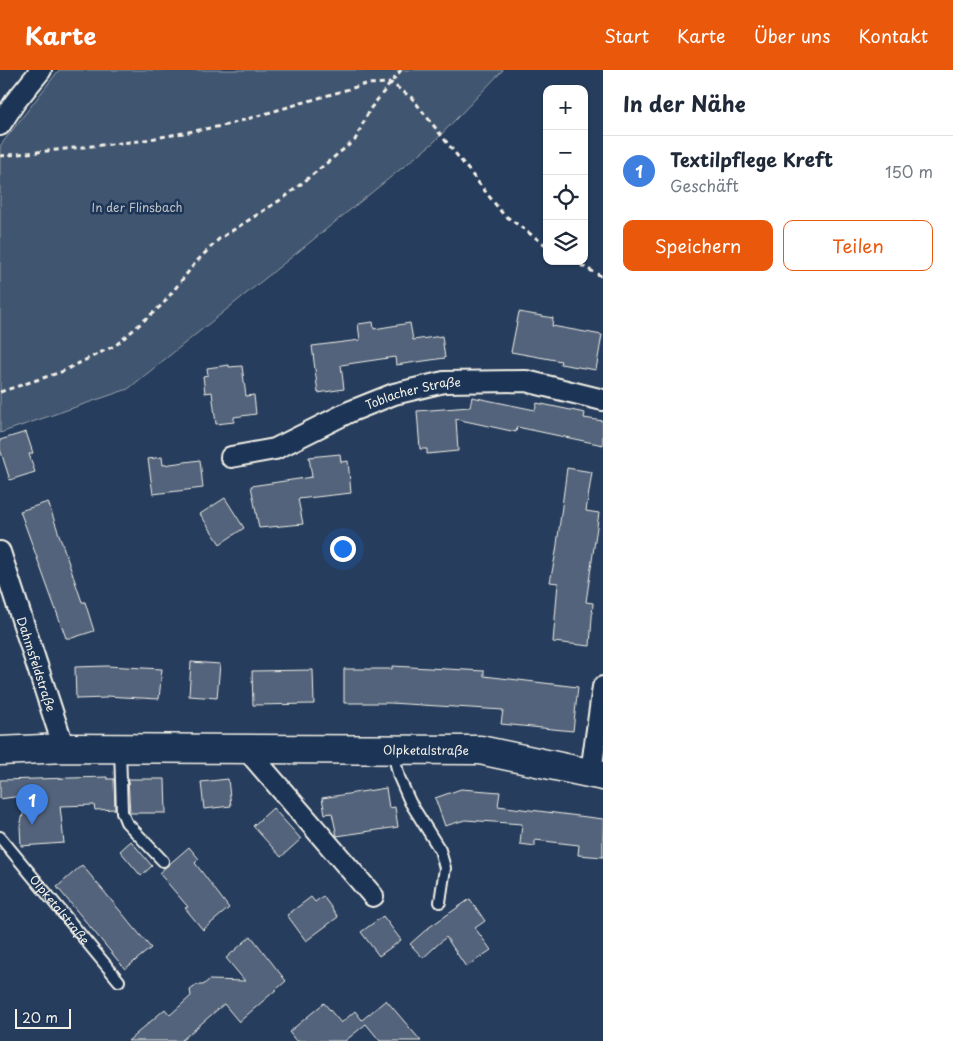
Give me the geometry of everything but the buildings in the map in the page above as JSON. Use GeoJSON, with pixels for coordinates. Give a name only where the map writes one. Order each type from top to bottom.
{"type":"FeatureCollection","features":[{"type":"Feature","properties":{"kind":"street"},"geometry":{"type":"LineString","coordinates":[[0,125],[15,102],[41,70]]}},
{"type":"Feature","properties":{"kind":"street","name":"Toblacher Straße"},"geometry":{"type":"LineString","coordinates":[[231,457],[275,449],[349,412],[394,394],[444,382],[526,381],[603,400]]}},
{"type":"Feature","properties":{"kind":"street","name":"Dahmsfeldstraße"},"geometry":{"type":"LineString","coordinates":[[0,552],[64,748]]}},
{"type":"Feature","properties":{"kind":"street"},"geometry":{"type":"LineString","coordinates":[[597,774],[603,687]]}},
{"type":"Feature","properties":{"kind":"street","name":"Olpketalstraße"},"geometry":{"type":"LineString","coordinates":[[0,751],[64,748],[247,750],[392,748],[480,750],[597,774]]}},
{"type":"Feature","properties":{"kind":"street"},"geometry":{"type":"LineString","coordinates":[[247,750],[373,896]]}},
{"type":"Feature","properties":{"kind":"lane"},"geometry":{"type":"LineString","coordinates":[[120,748],[122,812],[126,822],[163,861]]}},
{"type":"Feature","properties":{"kind":"lane"},"geometry":{"type":"LineString","coordinates":[[392,748],[399,777],[410,802],[440,850],[445,868],[440,902]]}},
{"type":"Feature","properties":{"kind":"lane","name":"Olpketalstraße"},"geometry":{"type":"LineString","coordinates":[[0,837],[119,981]]}},
{"type":"Feature","properties":{"kind":"path"},"geometry":{"type":"LineString","coordinates":[[0,392],[61,372],[116,345],[164,304],[196,262],[219,239],[285,197],[355,140],[370,109],[401,70]]}},
{"type":"Feature","properties":{"kind":"path"},"geometry":{"type":"LineString","coordinates":[[0,156],[138,141],[227,125],[366,84],[391,83],[412,98],[502,214],[543,243]]}},
{"type":"Feature","properties":{"kind":"path"},"geometry":{"type":"LineString","coordinates":[[580,265],[603,277]]}},
{"type":"Feature","properties":{"kind":"green space","name":"In der Flinsbach"},"geometry":{"type":"Polygon","coordinates":[[[59,70],[503,70],[433,143],[128,389],[0,433],[0,146],[59,70]]]}},
{"type":"Feature","properties":{"kind":"place","name":"Textilpflege Kreft"},"geometry":{"type":"Point","coordinates":[32,825]}}]}
